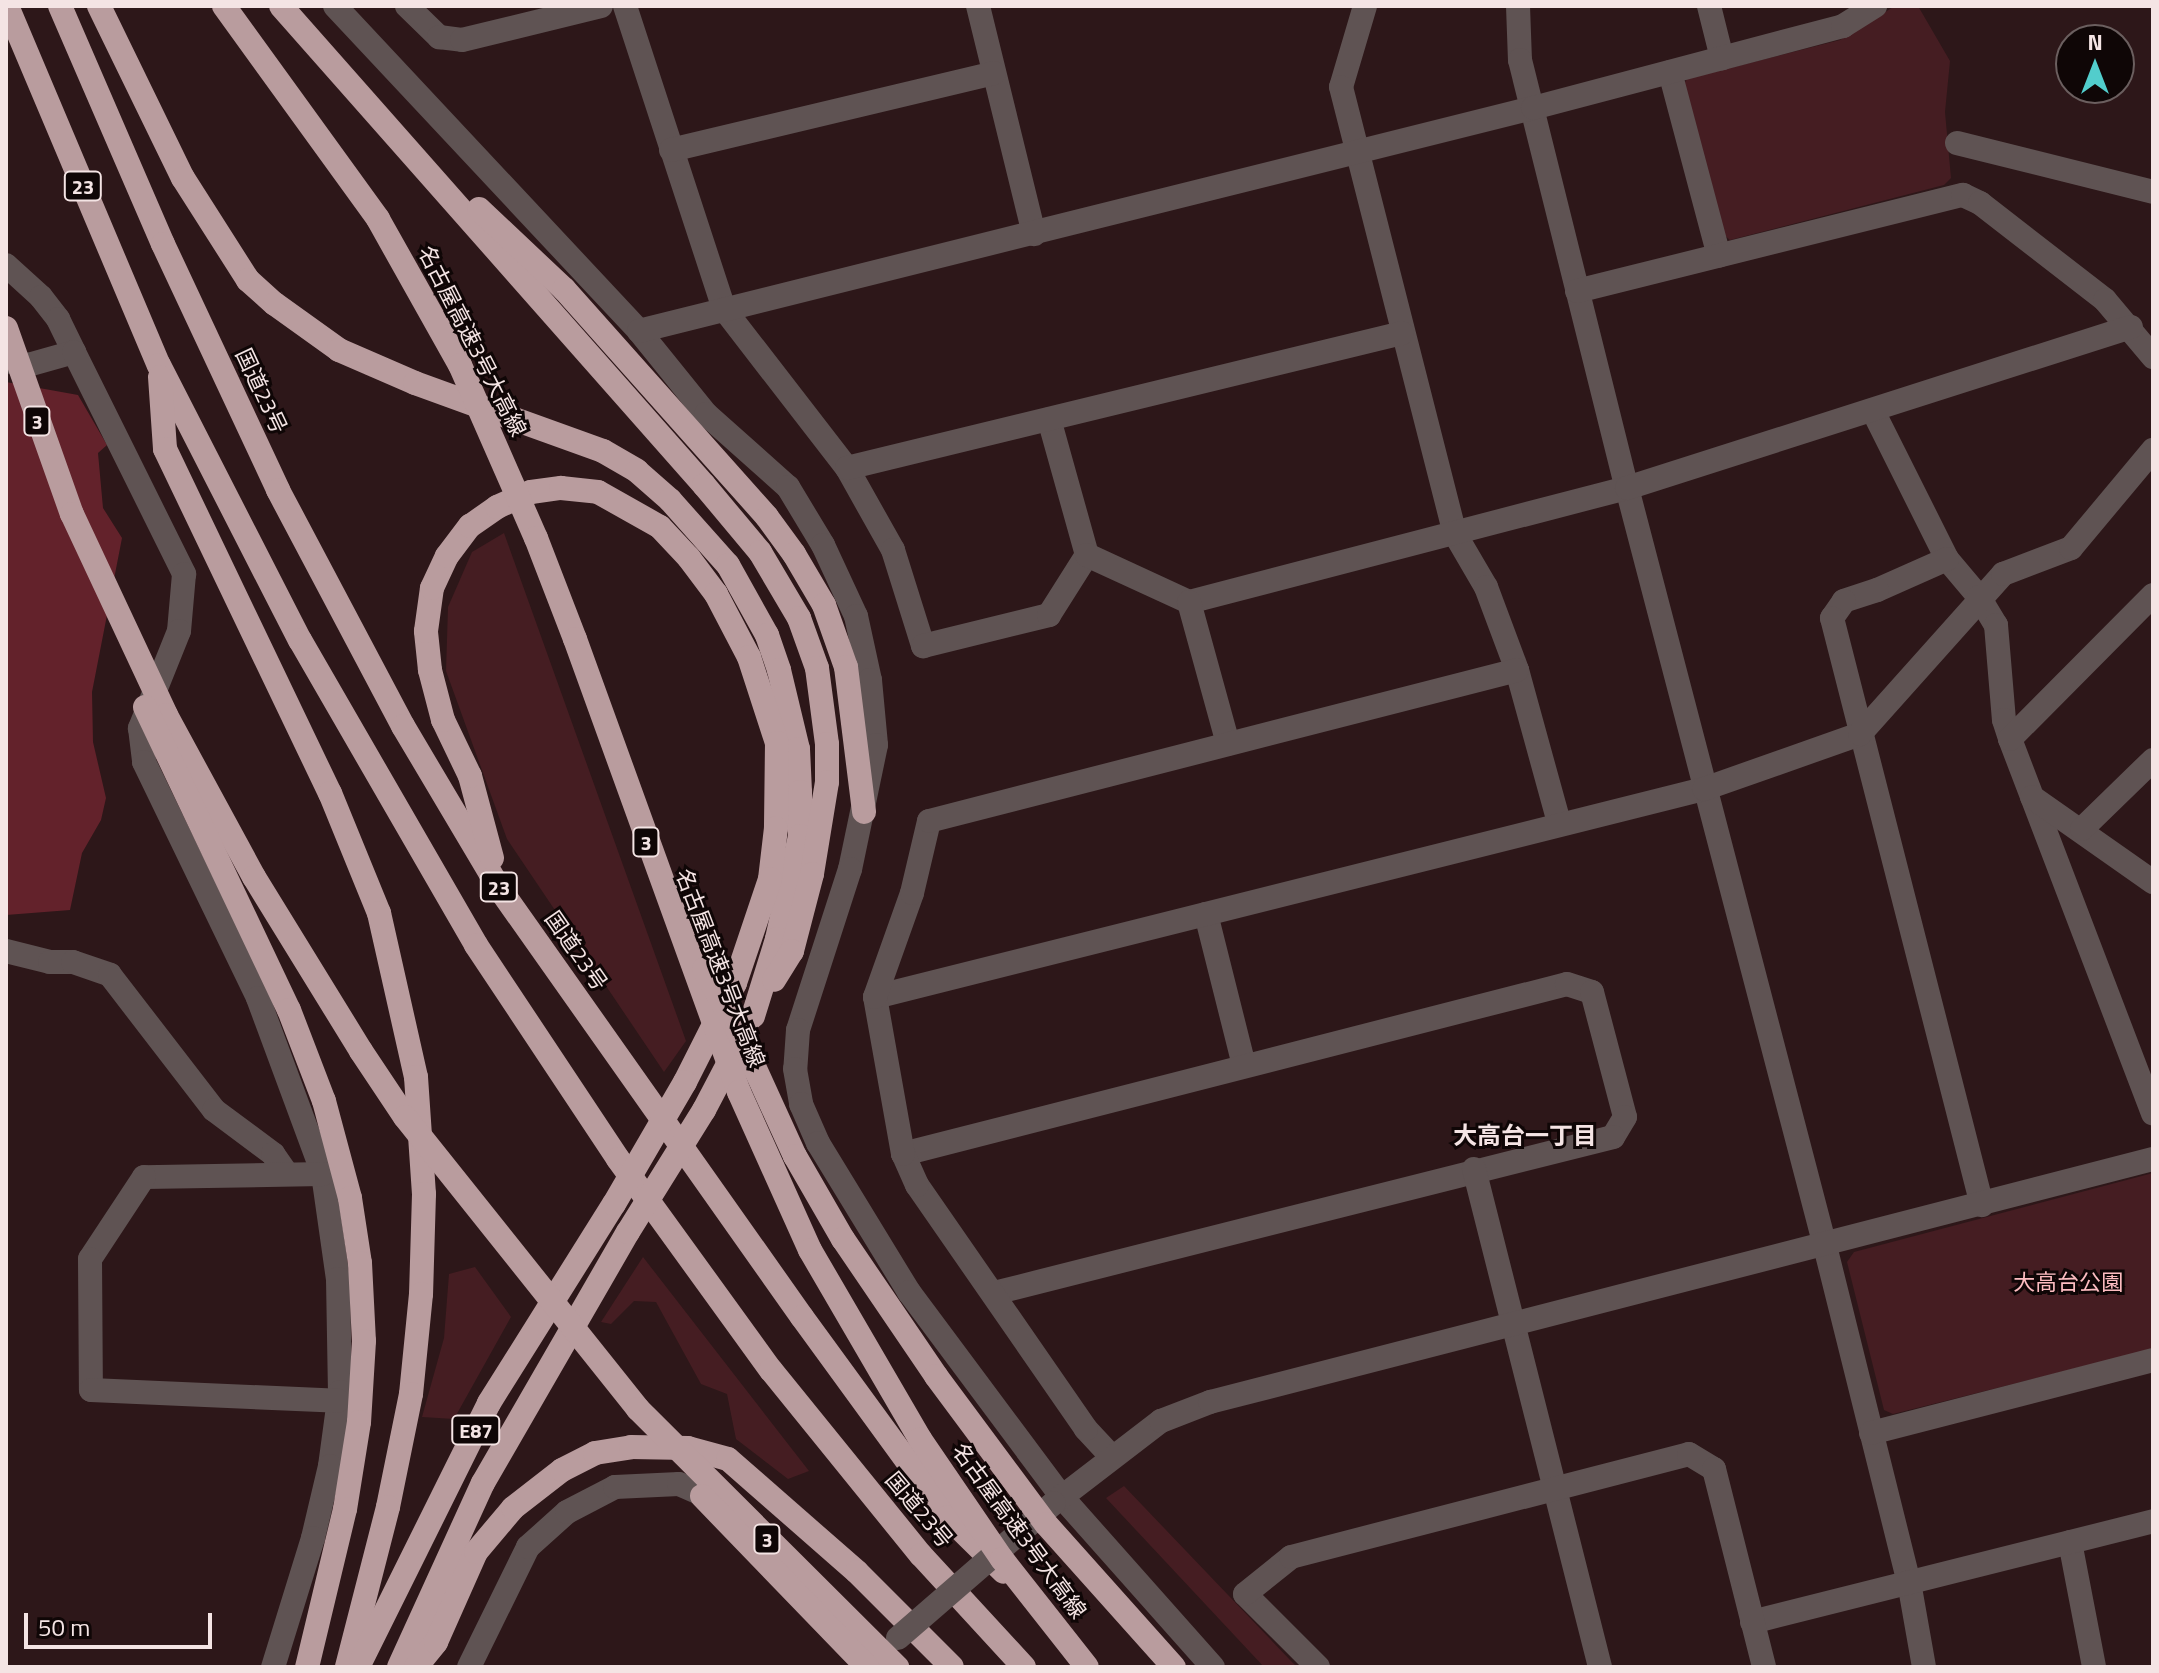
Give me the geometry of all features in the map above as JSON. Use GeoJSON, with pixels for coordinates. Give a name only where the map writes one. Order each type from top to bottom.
{"type":"FeatureCollection","features":[{"type":"Feature","properties":{"kind":"highway","name":"国道23号"},"geometry":{"type":"LineString","coordinates":[[7,6],[159,365],[300,640],[476,945],[618,1159],[771,1370],[921,1555],[1024,1667]]}},
{"type":"Feature","properties":{"kind":"highway","name":"国道23号"},"geometry":{"type":"LineString","coordinates":[[60,6],[163,244],[278,490],[403,726],[499,888],[802,1317],[948,1517],[1099,1667]]}},
{"type":"Feature","properties":{"kind":"highway"},"geometry":{"type":"LineString","coordinates":[[99,6],[191,191],[248,280],[275,304],[339,350],[415,383],[603,451],[637,471],[670,500],[728,565],[767,635],[798,749],[800,836],[777,939],[753,1016]]}},
{"type":"Feature","properties":{"kind":"highway","name":"名古屋高速3号大高線"},"geometry":{"type":"LineString","coordinates":[[224,6],[378,219],[460,365],[536,538],[739,1092],[810,1250],[920,1439],[1002,1559],[1087,1667]]}},
{"type":"Feature","properties":{"kind":"highway"},"geometry":{"type":"LineString","coordinates":[[288,14],[419,166],[540,295],[760,552],[799,618],[817,668],[827,744],[827,782],[821,832],[792,951],[753,1016]]}},
{"type":"Feature","properties":{"kind":"highway"},"geometry":{"type":"LineString","coordinates":[[288,14],[485,215],[564,289],[767,517],[824,605],[846,667],[864,812]]}},
{"type":"Feature","properties":{"kind":"highway","name":"3"},"geometry":{"type":"LineString","coordinates":[[6,328],[72,514],[191,764],[307,965],[405,1117],[638,1409],[895,1651]]}},
{"type":"Feature","properties":{"kind":"highway"},"geometry":{"type":"LineString","coordinates":[[159,365],[165,449],[330,793],[379,913],[416,1077],[424,1194],[421,1294],[411,1394],[388,1507],[347,1667]]}},
{"type":"Feature","properties":{"kind":"highway","name":"E87"},"geometry":{"type":"LineString","coordinates":[[359,1667],[402,1573],[489,1403],[614,1204],[685,1082],[735,983],[770,879],[776,828],[777,743],[749,657],[716,594],[689,558],[660,527],[598,492],[561,488],[531,492],[497,507],[470,526],[447,556],[432,588],[426,631],[430,670],[443,720],[470,776],[499,888]]}},
{"type":"Feature","properties":{"kind":"highway"},"geometry":{"type":"LineString","coordinates":[[72,514],[113,634],[155,730],[289,1010],[324,1101],[350,1198],[360,1263],[364,1341],[359,1422],[345,1509],[307,1667]]}},
{"type":"Feature","properties":{"kind":"highway"},"geometry":{"type":"LineString","coordinates":[[664,892],[737,1029],[795,1156],[843,1239],[936,1376],[1046,1524],[1174,1667]]}},
{"type":"Feature","properties":{"kind":"highway","name":"E87"},"geometry":{"type":"LineString","coordinates":[[399,1667],[483,1483],[628,1232],[704,1110],[753,1016]]}},
{"type":"Feature","properties":{"kind":"highway"},"geometry":{"type":"LineString","coordinates":[[638,1409],[677,1470],[867,1667]]}},
{"type":"Feature","properties":{"kind":"highway"},"geometry":{"type":"LineString","coordinates":[[416,1667],[436,1642],[476,1552],[513,1508],[562,1470],[595,1453],[631,1447],[688,1448],[728,1459],[857,1572],[952,1667]]}},
{"type":"Feature","properties":{"kind":"street"},"geometry":{"type":"LineString","coordinates":[[335,6],[639,331],[706,414],[788,487],[836,573],[856,616],[870,680],[876,745],[850,869],[798,1030],[795,1069],[801,1104],[818,1143],[909,1292],[1057,1500],[1213,1667]]}},
{"type":"Feature","properties":{"kind":"street"},"geometry":{"type":"LineString","coordinates":[[407,6],[439,37],[462,40],[601,6]]}},
{"type":"Feature","properties":{"kind":"street"},"geometry":{"type":"LineString","coordinates":[[625,6],[724,309],[847,468],[893,550],[923,646],[1049,615],[1087,555],[1049,419]]}},
{"type":"Feature","properties":{"kind":"street"},"geometry":{"type":"LineString","coordinates":[[978,6],[1034,234]]}},
{"type":"Feature","properties":{"kind":"street"},"geometry":{"type":"LineString","coordinates":[[1365,6],[1341,87],[1455,534],[1486,587],[1517,670],[1559,823]]}},
{"type":"Feature","properties":{"kind":"street"},"geometry":{"type":"LineString","coordinates":[[1518,6],[1520,60],[1704,789],[1825,1246],[1909,1582],[1924,1667]]}},
{"type":"Feature","properties":{"kind":"street"},"geometry":{"type":"LineString","coordinates":[[1709,6],[1722,58]]}},
{"type":"Feature","properties":{"kind":"street"},"geometry":{"type":"LineString","coordinates":[[639,331],[1670,72],[1843,26],[1875,6]]}},
{"type":"Feature","properties":{"kind":"street"},"geometry":{"type":"LineString","coordinates":[[1670,72],[1719,256]]}},
{"type":"Feature","properties":{"kind":"street"},"geometry":{"type":"LineString","coordinates":[[671,150],[994,73]]}},
{"type":"Feature","properties":{"kind":"street"},"geometry":{"type":"LineString","coordinates":[[1957,143],[2153,192]]}},
{"type":"Feature","properties":{"kind":"street"},"geometry":{"type":"LineString","coordinates":[[1577,291],[1963,195],[1980,203],[2105,300],[2131,327],[2153,357]]}},
{"type":"Feature","properties":{"kind":"street"},"geometry":{"type":"LineString","coordinates":[[6,265],[41,297],[58,319],[184,574],[179,631],[140,728],[144,762],[258,998],[323,1174],[338,1279],[338,1401],[330,1466],[313,1538],[273,1667]]}},
{"type":"Feature","properties":{"kind":"street"},"geometry":{"type":"LineString","coordinates":[[1087,555],[1189,602],[1627,488],[2131,327]]}},
{"type":"Feature","properties":{"kind":"street"},"geometry":{"type":"LineString","coordinates":[[847,468],[1402,333]]}},
{"type":"Feature","properties":{"kind":"street"},"geometry":{"type":"LineString","coordinates":[[6,361],[28,365],[74,352]]}},
{"type":"Feature","properties":{"kind":"street"},"geometry":{"type":"LineString","coordinates":[[1873,411],[1947,559],[1979,597],[1996,625],[2004,720],[2010,739],[2153,1114]]}},
{"type":"Feature","properties":{"kind":"street"},"geometry":{"type":"LineString","coordinates":[[875,997],[1704,789],[1860,734],[1979,597],[2003,574],[2071,548],[2153,450]]}},
{"type":"Feature","properties":{"kind":"street"},"geometry":{"type":"LineString","coordinates":[[1947,559],[1844,601],[1832,618],[1982,1205]]}},
{"type":"Feature","properties":{"kind":"street"},"geometry":{"type":"LineString","coordinates":[[2010,739],[2153,595]]}},
{"type":"Feature","properties":{"kind":"street"},"geometry":{"type":"LineString","coordinates":[[1189,602],[1228,744]]}},
{"type":"Feature","properties":{"kind":"street"},"geometry":{"type":"LineString","coordinates":[[1111,1456],[1086,1429],[917,1185],[903,1154],[875,997],[912,893],[929,821],[1517,670]]}},
{"type":"Feature","properties":{"kind":"street"},"geometry":{"type":"LineString","coordinates":[[2082,829],[2153,760]]}},
{"type":"Feature","properties":{"kind":"street"},"geometry":{"type":"LineString","coordinates":[[2032,797],[2082,829],[2152,882]]}},
{"type":"Feature","properties":{"kind":"street"},"geometry":{"type":"LineString","coordinates":[[1206,914],[1244,1065]]}},
{"type":"Feature","properties":{"kind":"street"},"geometry":{"type":"LineString","coordinates":[[6,951],[50,962],[73,962],[110,975],[214,1110],[273,1154],[287,1174]]}},
{"type":"Feature","properties":{"kind":"street"},"geometry":{"type":"LineString","coordinates":[[903,1154],[1567,984],[1592,992],[1625,1117],[1613,1137],[1474,1169],[994,1293]]}},
{"type":"Feature","properties":{"kind":"street"},"geometry":{"type":"LineString","coordinates":[[867,1667],[895,1651],[1057,1500],[1161,1421],[1210,1402],[2153,1159]]}},
{"type":"Feature","properties":{"kind":"street"},"geometry":{"type":"LineString","coordinates":[[1474,1169],[1600,1667]]}},
{"type":"Feature","properties":{"kind":"street"},"geometry":{"type":"LineString","coordinates":[[323,1174],[144,1177],[90,1259],[91,1390],[338,1401]]}},
{"type":"Feature","properties":{"kind":"street"},"geometry":{"type":"LineString","coordinates":[[1871,1433],[2153,1360]]}},
{"type":"Feature","properties":{"kind":"street"},"geometry":{"type":"LineString","coordinates":[[1318,1667],[1245,1594],[1291,1557],[1689,1454],[1714,1469],[1764,1667]]}},
{"type":"Feature","properties":{"kind":"street"},"geometry":{"type":"LineString","coordinates":[[469,1667],[528,1547],[567,1512],[615,1487],[679,1484],[735,1509],[913,1667]]}},
{"type":"Feature","properties":{"kind":"street"},"geometry":{"type":"LineString","coordinates":[[1752,1622],[2153,1521]]}},
{"type":"Feature","properties":{"kind":"street"},"geometry":{"type":"LineString","coordinates":[[2070,1542],[2094,1667]]}},
{"type":"Feature","properties":{"kind":"green space"},"geometry":{"type":"Polygon","coordinates":[[[1895,6],[1918,6],[1950,61],[1945,112],[1951,178],[1944,185],[1730,240],[1722,233],[1682,87],[1687,79],[1840,40],[1895,6]]]}},
{"type":"Feature","properties":{"kind":"green space"},"geometry":{"type":"Polygon","coordinates":[[[504,533],[686,1041],[664,1072],[507,839],[446,671],[448,607],[472,552],[504,533]]]}},
{"type":"Feature","properties":{"kind":"green space","name":"大高台公園"},"geometry":{"type":"Polygon","coordinates":[[[2153,1173],[2153,1349],[1893,1414],[1884,1410],[1847,1262],[1854,1252],[2153,1173]]]}},
{"type":"Feature","properties":{"kind":"green space"},"geometry":{"type":"Polygon","coordinates":[[[643,1257],[809,1471],[788,1479],[736,1439],[727,1394],[701,1384],[656,1302],[634,1301],[611,1324],[601,1322],[643,1257]]]}},
{"type":"Feature","properties":{"kind":"green space"},"geometry":{"type":"Polygon","coordinates":[[[475,1267],[511,1317],[454,1419],[422,1417],[444,1338],[449,1274],[475,1267]]]}},
{"type":"Feature","properties":{"kind":"green space"},"geometry":{"type":"Polygon","coordinates":[[[1124,1486],[1297,1667],[1264,1667],[1106,1498],[1124,1486]]]}},
{"type":"Feature","properties":{"kind":"shaded area"},"geometry":{"type":"Polygon","coordinates":[[[6,382],[78,395],[107,445],[98,453],[103,508],[122,538],[92,692],[93,742],[106,798],[101,820],[82,853],[70,910],[6,915],[6,382]]]}},
{"type":"Feature","properties":{"kind":"district","name":"大高台一丁目"},"geometry":{"type":"Point","coordinates":[1525,1136]}}]}
